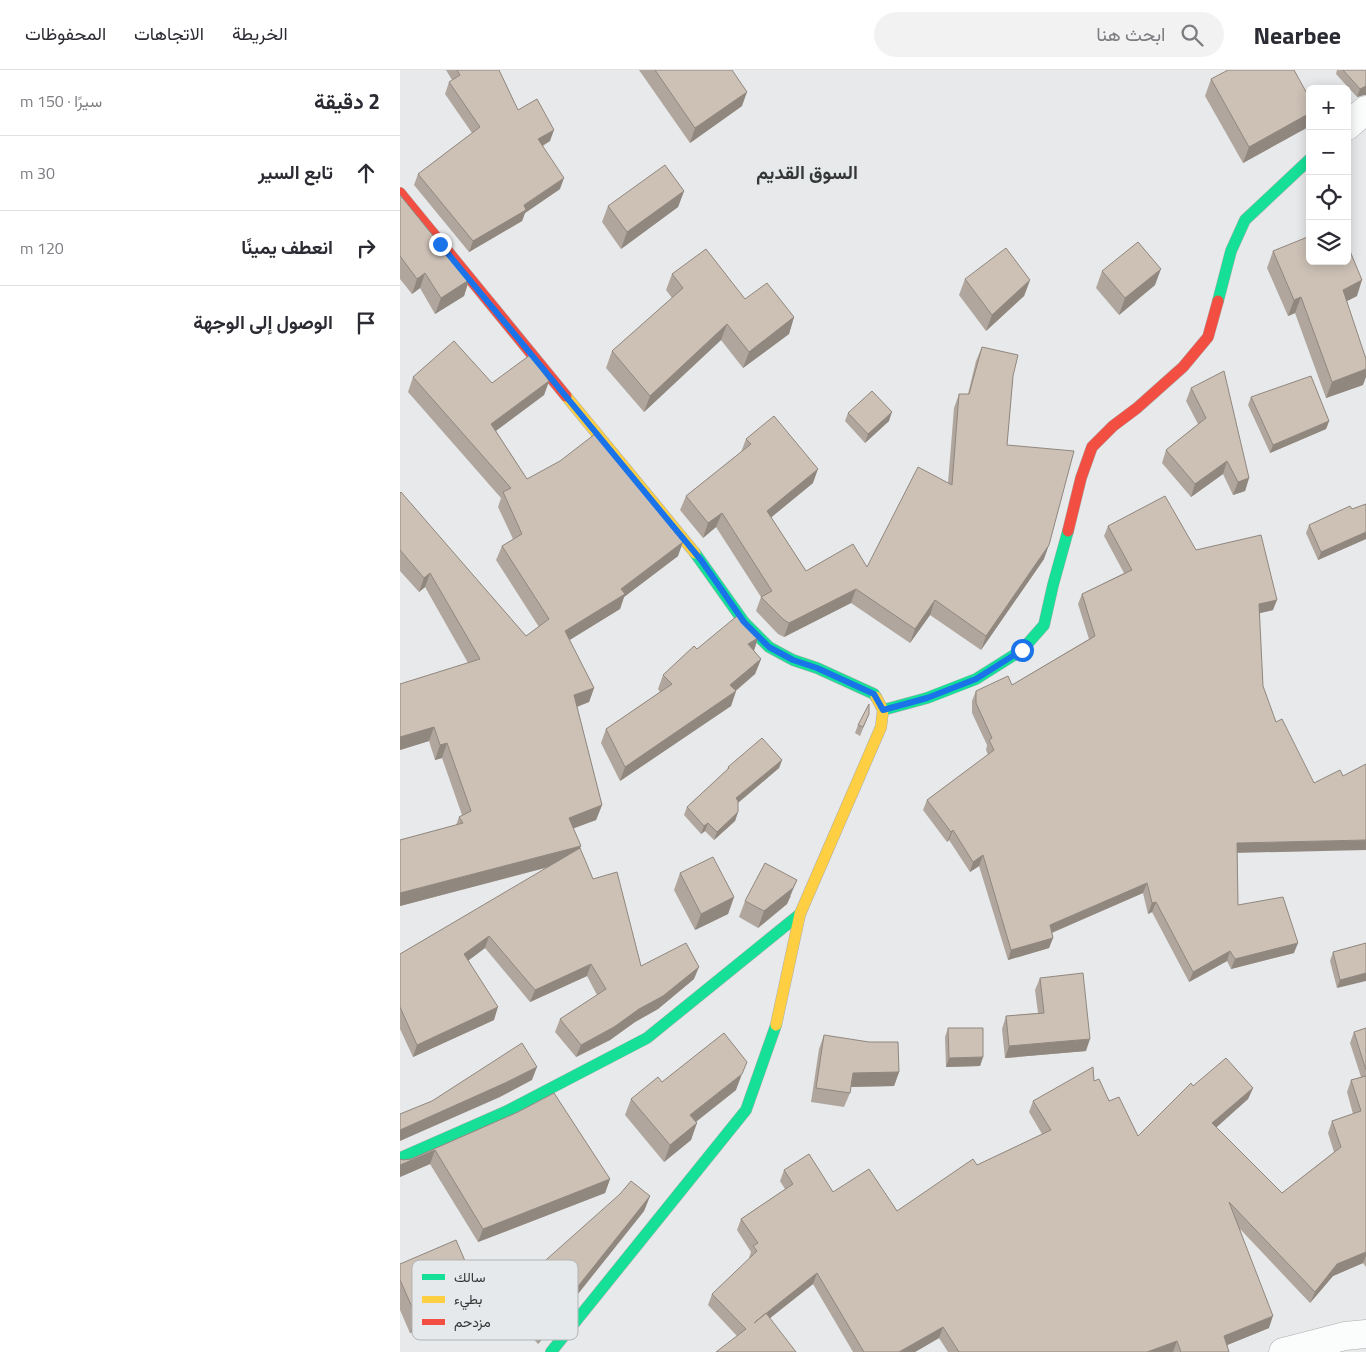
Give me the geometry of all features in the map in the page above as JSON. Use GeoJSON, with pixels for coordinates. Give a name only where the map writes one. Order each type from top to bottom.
{"type":"FeatureCollection","features":[{"type":"Feature","properties":{"kind":"street"},"geometry":{"type":"LineString","coordinates":[[1351,123],[1366,110]]}},
{"type":"Feature","properties":{"kind":"street"},"geometry":{"type":"LineString","coordinates":[[883,710],[927,698],[976,679],[1022,650],[1044,624],[1081,478],[1092,447],[1113,426],[1137,408],[1183,367],[1208,337],[1231,250],[1245,220],[1306,163]]}},
{"type":"Feature","properties":{"kind":"street"},"geometry":{"type":"LineString","coordinates":[[400,194],[701,560],[744,622],[769,647],[793,660],[817,668],[874,694],[883,710],[881,727],[800,914],[778,1019],[746,1110],[578,1318]]}},
{"type":"Feature","properties":{"kind":"street"},"geometry":{"type":"LineString","coordinates":[[400,1158],[507,1111],[647,1038],[800,914]]}},
{"type":"Feature","properties":{"kind":"street"},"geometry":{"type":"LineString","coordinates":[[1282,1352],[1345,1336],[1366,1334]]}},
{"type":"Feature","properties":{"kind":"street"},"geometry":{"type":"LineString","coordinates":[[551,1352],[561,1340]]}},
{"type":"Feature","properties":{"kind":"building"},"geometry":{"type":"Polygon","coordinates":[[[457,70],[499,70],[518,110],[537,99],[554,130],[538,139],[564,178],[524,205],[526,210],[473,241],[418,174],[480,127],[449,82],[460,75],[457,70]]]}},
{"type":"Feature","properties":{"kind":"building"},"geometry":{"type":"Polygon","coordinates":[[[655,70],[732,70],[747,92],[695,128],[655,70]]]}},
{"type":"Feature","properties":{"kind":"building"},"geometry":{"type":"Polygon","coordinates":[[[1228,70],[1294,70],[1306,92],[1306,115],[1249,147],[1211,79],[1228,70]]]}},
{"type":"Feature","properties":{"kind":"building"},"geometry":{"type":"Polygon","coordinates":[[[1343,70],[1366,70],[1366,86],[1360,89],[1343,70]]]}},
{"type":"Feature","properties":{"kind":"building"},"geometry":{"type":"Polygon","coordinates":[[[665,165],[684,191],[627,232],[608,206],[665,165]]]}},
{"type":"Feature","properties":{"kind":"building"},"geometry":{"type":"Polygon","coordinates":[[[400,195],[469,280],[441,298],[425,273],[417,279],[400,256],[400,195]]]}},
{"type":"Feature","properties":{"kind":"building"},"geometry":{"type":"Polygon","coordinates":[[[1306,238],[1306,265],[1351,265],[1351,254],[1362,280],[1343,290],[1366,359],[1366,369],[1332,382],[1301,297],[1294,300],[1273,251],[1306,238]]]}},
{"type":"Feature","properties":{"kind":"building"},"geometry":{"type":"Polygon","coordinates":[[[1138,242],[1161,269],[1125,298],[1102,271],[1138,242]]]}},
{"type":"Feature","properties":{"kind":"building"},"geometry":{"type":"Polygon","coordinates":[[[1006,248],[1030,280],[992,315],[965,279],[1006,248]]]}},
{"type":"Feature","properties":{"kind":"building"},"geometry":{"type":"Polygon","coordinates":[[[706,249],[745,299],[767,283],[794,317],[749,352],[727,324],[650,396],[612,351],[683,288],[672,274],[706,249]]]}},
{"type":"Feature","properties":{"kind":"building"},"geometry":{"type":"Polygon","coordinates":[[[454,341],[492,383],[530,355],[549,381],[491,424],[527,479],[560,461],[595,434],[683,542],[621,589],[625,594],[565,631],[594,688],[574,695],[602,805],[569,818],[581,846],[400,893],[400,840],[463,823],[459,817],[471,811],[447,743],[440,745],[434,727],[400,737],[400,684],[480,659],[430,573],[424,578],[400,550],[400,493],[526,636],[549,619],[502,546],[522,534],[503,492],[511,488],[413,377],[454,341]]]}},
{"type":"Feature","properties":{"kind":"building"},"geometry":{"type":"Polygon","coordinates":[[[982,347],[1018,355],[1013,376],[1007,445],[1074,451],[1049,545],[986,636],[935,600],[915,629],[856,589],[789,623],[784,620],[761,597],[772,591],[722,513],[708,523],[686,496],[751,444],[746,439],[774,416],[818,469],[767,511],[806,571],[853,544],[867,567],[918,467],[952,485],[959,394],[969,394],[982,347]]]}},
{"type":"Feature","properties":{"kind":"building"},"geometry":{"type":"Polygon","coordinates":[[[1224,371],[1249,478],[1238,482],[1227,461],[1195,484],[1166,450],[1206,418],[1191,388],[1224,371]]]}},
{"type":"Feature","properties":{"kind":"building"},"geometry":{"type":"Polygon","coordinates":[[[1311,376],[1329,421],[1273,445],[1251,397],[1311,376]]]}},
{"type":"Feature","properties":{"kind":"building"},"geometry":{"type":"Polygon","coordinates":[[[872,391],[892,412],[868,434],[848,413],[872,391]]]}},
{"type":"Feature","properties":{"kind":"building"},"geometry":{"type":"Polygon","coordinates":[[[1165,496],[1196,550],[1261,535],[1277,600],[1259,604],[1263,686],[1276,722],[1282,719],[1314,783],[1340,770],[1343,776],[1366,764],[1366,840],[1237,843],[1238,905],[1283,897],[1298,943],[1235,959],[1230,951],[1193,972],[1156,902],[1152,903],[1147,883],[1050,925],[1053,938],[1011,950],[983,855],[973,862],[953,830],[951,832],[927,800],[994,750],[989,740],[992,738],[976,703],[976,691],[1008,676],[1012,685],[1095,636],[1082,594],[1132,570],[1108,526],[1165,496]]]}},
{"type":"Feature","properties":{"kind":"building"},"geometry":{"type":"Polygon","coordinates":[[[1366,504],[1366,532],[1321,552],[1309,525],[1350,506],[1352,509],[1366,504]]]}},
{"type":"Feature","properties":{"kind":"building"},"geometry":{"type":"Polygon","coordinates":[[[737,616],[758,638],[748,644],[761,659],[730,685],[736,691],[625,767],[606,729],[672,684],[663,675],[694,646],[697,649],[737,616]]]}},
{"type":"Feature","properties":{"kind":"building"},"geometry":{"type":"Polygon","coordinates":[[[869,704],[869,714],[863,727],[858,725],[869,704]]]}},
{"type":"Feature","properties":{"kind":"building"},"geometry":{"type":"Polygon","coordinates":[[[762,738],[782,760],[736,798],[738,801],[738,812],[717,832],[708,823],[704,826],[687,807],[728,767],[762,738]]]}},
{"type":"Feature","properties":{"kind":"building"},"geometry":{"type":"Polygon","coordinates":[[[580,848],[593,879],[617,872],[641,966],[686,943],[699,967],[663,996],[581,1045],[560,1019],[606,989],[591,964],[535,990],[489,936],[464,954],[498,1007],[417,1045],[400,1007],[400,954],[580,848]]]}},
{"type":"Feature","properties":{"kind":"building"},"geometry":{"type":"Polygon","coordinates":[[[713,857],[734,897],[701,914],[680,873],[713,857]]]}},
{"type":"Feature","properties":{"kind":"building"},"geometry":{"type":"Polygon","coordinates":[[[765,863],[797,880],[793,888],[764,911],[745,901],[765,863]]]}},
{"type":"Feature","properties":{"kind":"building"},"geometry":{"type":"Polygon","coordinates":[[[1366,943],[1366,973],[1340,980],[1333,952],[1366,943]]]}},
{"type":"Feature","properties":{"kind":"building"},"geometry":{"type":"Polygon","coordinates":[[[1083,973],[1090,1039],[1009,1046],[1006,1016],[1044,1013],[1040,978],[1083,973]]]}},
{"type":"Feature","properties":{"kind":"building"},"geometry":{"type":"Polygon","coordinates":[[[948,1028],[983,1028],[983,1057],[949,1058],[948,1028]]]}},
{"type":"Feature","properties":{"kind":"building"},"geometry":{"type":"Polygon","coordinates":[[[1366,1028],[1366,1070],[1354,1032],[1366,1028]]]}},
{"type":"Feature","properties":{"kind":"building"},"geometry":{"type":"Polygon","coordinates":[[[724,1033],[747,1062],[742,1074],[690,1115],[697,1123],[670,1145],[631,1099],[658,1077],[662,1082],[724,1033]]]}},
{"type":"Feature","properties":{"kind":"building"},"geometry":{"type":"Polygon","coordinates":[[[824,1035],[869,1042],[898,1042],[899,1072],[853,1073],[850,1093],[816,1088],[824,1035]]]}},
{"type":"Feature","properties":{"kind":"building"},"geometry":{"type":"Polygon","coordinates":[[[522,1043],[537,1067],[400,1130],[400,1114],[432,1101],[522,1043]]]}},
{"type":"Feature","properties":{"kind":"building"},"geometry":{"type":"Polygon","coordinates":[[[1226,1058],[1253,1088],[1212,1123],[1282,1193],[1341,1147],[1332,1121],[1361,1111],[1351,1080],[1366,1076],[1366,1252],[1337,1264],[1315,1292],[1229,1202],[1273,1316],[1224,1336],[1229,1352],[1181,1352],[1177,1341],[1147,1352],[959,1352],[943,1327],[899,1352],[864,1352],[817,1273],[766,1313],[796,1352],[716,1352],[746,1329],[712,1294],[757,1251],[753,1246],[758,1243],[741,1219],[793,1184],[784,1170],[809,1154],[833,1192],[869,1169],[897,1211],[973,1159],[977,1165],[1051,1130],[1033,1101],[1093,1067],[1094,1081],[1099,1079],[1109,1101],[1119,1097],[1138,1136],[1191,1083],[1193,1086],[1226,1058]]]}},
{"type":"Feature","properties":{"kind":"building"},"geometry":{"type":"Polygon","coordinates":[[[554,1093],[610,1179],[483,1229],[435,1150],[400,1165],[400,1159],[411,1159],[518,1112],[554,1093]]]}},
{"type":"Feature","properties":{"kind":"building"},"geometry":{"type":"Polygon","coordinates":[[[631,1181],[650,1196],[578,1286],[578,1260],[546,1260],[620,1194],[631,1181]]]}},
{"type":"Feature","properties":{"kind":"building"},"geometry":{"type":"Polygon","coordinates":[[[456,1240],[465,1260],[412,1260],[412,1307],[400,1280],[400,1264],[456,1240]]]}},
{"type":"Feature","properties":{"kind":"traffic: fast"},"geometry":{"type":"LineString","coordinates":[[1218,301],[1231,251],[1245,220],[1306,163]]}},
{"type":"Feature","properties":{"kind":"traffic: fast"},"geometry":{"type":"LineString","coordinates":[[883,710],[927,698],[976,679],[1022,650],[1044,625],[1068,531]]}},
{"type":"Feature","properties":{"kind":"traffic: fast"},"geometry":{"type":"LineString","coordinates":[[695,553],[744,622],[769,647],[793,660],[817,668],[874,694],[876,697]]}},
{"type":"Feature","properties":{"kind":"traffic: fast"},"geometry":{"type":"LineString","coordinates":[[400,1158],[507,1111],[647,1038],[800,914]]}},
{"type":"Feature","properties":{"kind":"traffic: fast"},"geometry":{"type":"LineString","coordinates":[[578,1318],[746,1110],[776,1025]]}},
{"type":"Feature","properties":{"kind":"traffic: fast"},"geometry":{"type":"LineString","coordinates":[[551,1352],[561,1340]]}},
{"type":"Feature","properties":{"kind":"traffic: slow"},"geometry":{"type":"LineString","coordinates":[[566,396],[695,553]]}},
{"type":"Feature","properties":{"kind":"traffic: slow"},"geometry":{"type":"LineString","coordinates":[[776,1025],[800,914],[881,727],[883,710],[876,697]]}},
{"type":"Feature","properties":{"kind":"traffic: jam"},"geometry":{"type":"LineString","coordinates":[[400,193],[566,396]]}},
{"type":"Feature","properties":{"kind":"traffic: jam"},"geometry":{"type":"LineString","coordinates":[[1068,531],[1081,478],[1092,447],[1113,426],[1137,408],[1183,367],[1208,337],[1218,301]]}},
{"type":"Feature","properties":{"kind":"district","name":"السوق القديم"},"geometry":{"type":"Point","coordinates":[807,171]}},
{"type":"Feature","properties":{"kind":"route"},"geometry":{"type":"LineString","coordinates":[[440,244],[701,560],[744,622],[769,647],[793,660],[817,668],[874,694],[883,710],[927,698],[976,679],[1022,650]]}}]}
